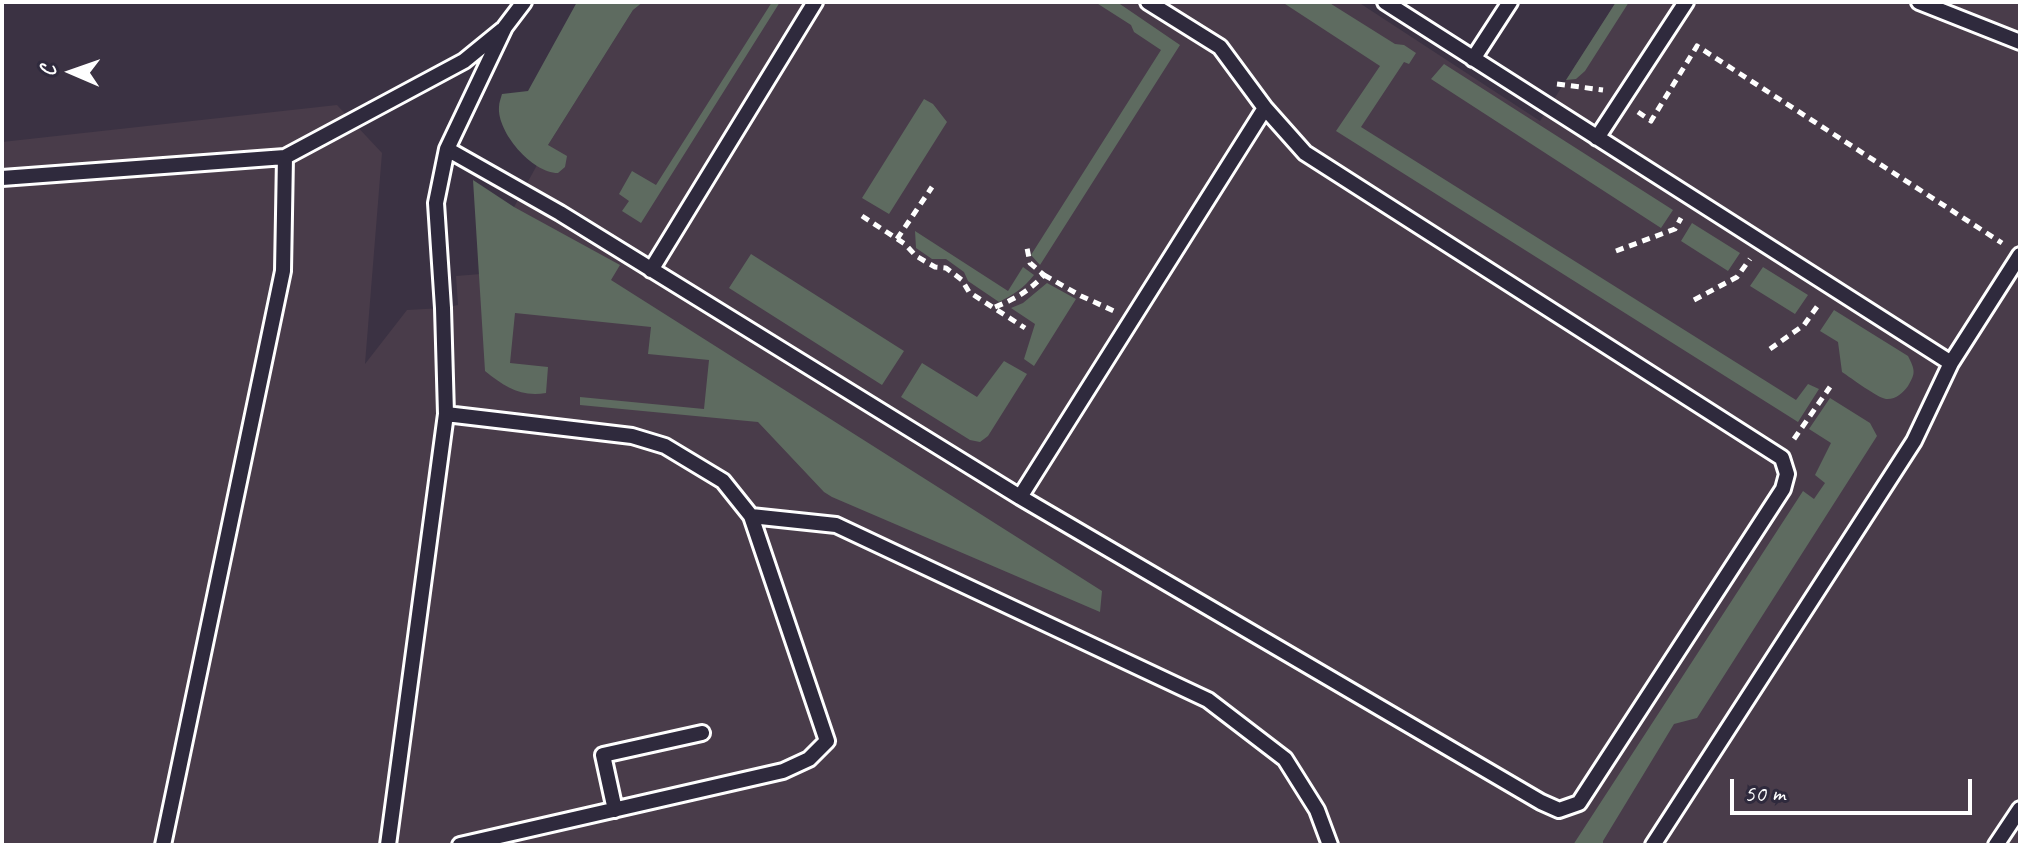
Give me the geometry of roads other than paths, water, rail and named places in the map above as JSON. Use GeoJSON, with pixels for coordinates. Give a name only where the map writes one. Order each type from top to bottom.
{"type":"FeatureCollection","features":[{"type":"Feature","properties":{"kind":"lane"},"geometry":{"type":"LineString","coordinates":[[388,845],[446,414],[436,203],[447,149],[505,27],[524,2]]}},
{"type":"Feature","properties":{"kind":"lane"},"geometry":{"type":"LineString","coordinates":[[651,270],[815,2]]}},
{"type":"Feature","properties":{"kind":"lane"},"geometry":{"type":"LineString","coordinates":[[447,149],[560,213],[1020,497],[1541,802],[1559,810],[1579,803],[1783,489],[1787,474],[1782,458],[1305,153],[1265,108],[1220,47],[1148,2]]}},
{"type":"Feature","properties":{"kind":"lane"},"geometry":{"type":"LineString","coordinates":[[1385,2],[1951,363]]}},
{"type":"Feature","properties":{"kind":"lane"},"geometry":{"type":"LineString","coordinates":[[1473,59],[1510,2]]}},
{"type":"Feature","properties":{"kind":"lane"},"geometry":{"type":"LineString","coordinates":[[1597,138],[1686,2]]}},
{"type":"Feature","properties":{"kind":"lane"},"geometry":{"type":"LineString","coordinates":[[1919,2],[2020,42]]}},
{"type":"Feature","properties":{"kind":"lane"},"geometry":{"type":"LineString","coordinates":[[2,178],[285,157],[464,61],[505,27]]}},
{"type":"Feature","properties":{"kind":"lane"},"geometry":{"type":"LineString","coordinates":[[1020,497],[1265,108]]}},
{"type":"Feature","properties":{"kind":"lane"},"geometry":{"type":"LineString","coordinates":[[163,845],[283,271],[285,157]]}},
{"type":"Feature","properties":{"kind":"lane"},"geometry":{"type":"LineString","coordinates":[[1653,845],[1914,441],[1951,363],[2020,255]]}},
{"type":"Feature","properties":{"kind":"lane"},"geometry":{"type":"LineString","coordinates":[[446,414],[632,436],[665,446],[723,481],[751,516],[827,741],[809,759],[783,771],[460,845]]}},
{"type":"Feature","properties":{"kind":"lane"},"geometry":{"type":"LineString","coordinates":[[751,516],[836,525],[1208,700],[1285,759],[1317,810],[1330,845]]}},
{"type":"Feature","properties":{"kind":"lane"},"geometry":{"type":"LineString","coordinates":[[615,810],[603,755],[702,733]]}},
{"type":"Feature","properties":{"kind":"lane"},"geometry":{"type":"LineString","coordinates":[[1996,845],[2020,809]]}}]}
